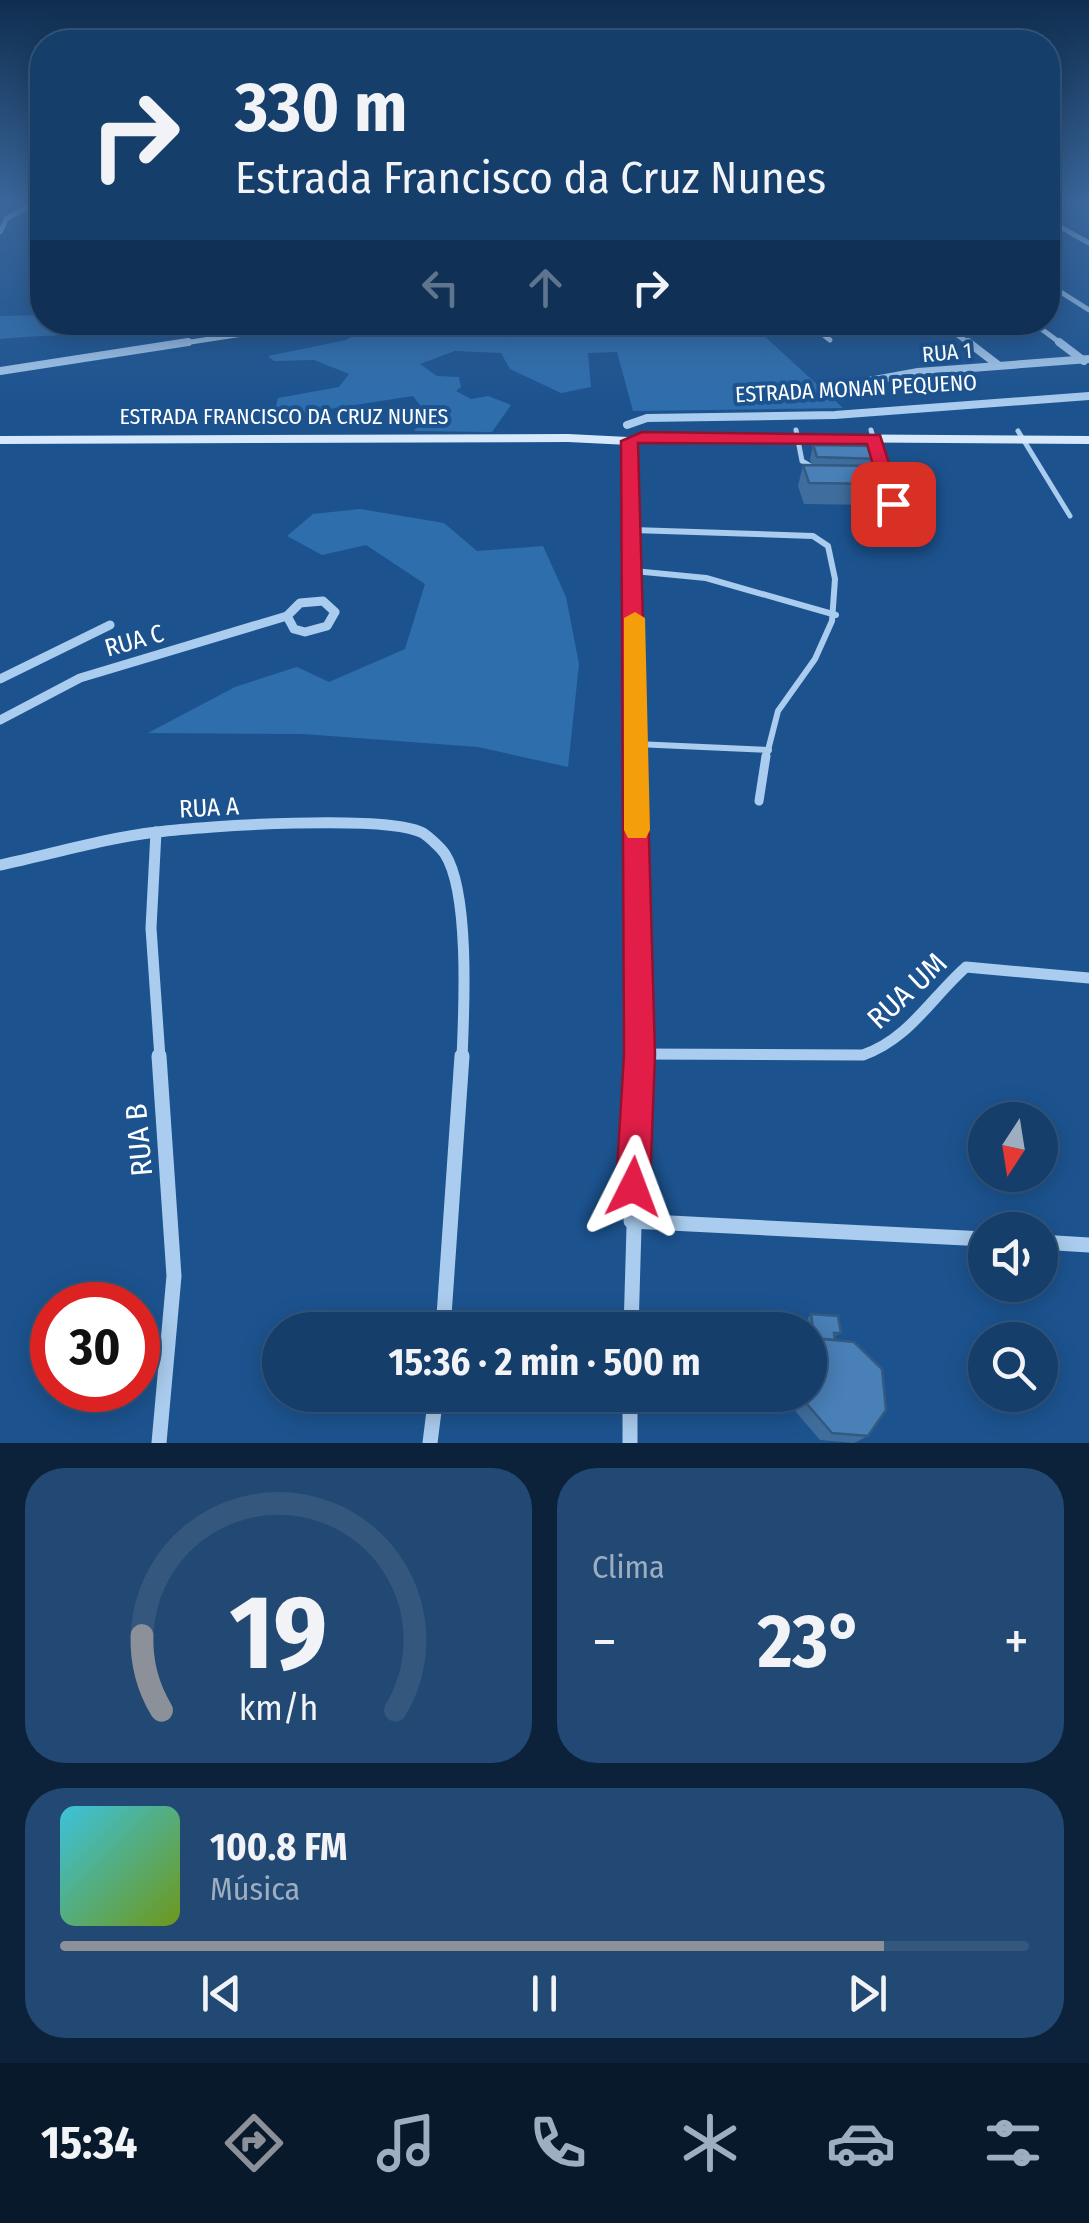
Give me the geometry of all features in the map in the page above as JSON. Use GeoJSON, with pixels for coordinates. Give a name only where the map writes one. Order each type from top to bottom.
{"type":"FeatureCollection","features":[{"type":"Feature","properties":{"kind":"main road","name":"ESTRADA FRANCISCO DA CRUZ NUNES"},"geometry":{"type":"LineString","coordinates":[[0,440],[1021,435],[1089,431]]}},
{"type":"Feature","properties":{"kind":"main road","name":"ESTRADA FRANCISCO DA CRUZ NUNES"},"geometry":{"type":"LineString","coordinates":[[1021,435],[1089,440]]}},
{"type":"Feature","properties":{"kind":"street"},"geometry":{"type":"LineString","coordinates":[[1060,292],[1089,310]]}},
{"type":"Feature","properties":{"kind":"street"},"geometry":{"type":"LineString","coordinates":[[0,370],[235,335]]}},
{"type":"Feature","properties":{"kind":"street"},"geometry":{"type":"LineString","coordinates":[[823,335],[830,340]]}},
{"type":"Feature","properties":{"kind":"street"},"geometry":{"type":"LineString","coordinates":[[957,335],[999,366]]}},
{"type":"Feature","properties":{"kind":"street"},"geometry":{"type":"LineString","coordinates":[[1050,335],[1087,361]]}},
{"type":"Feature","properties":{"kind":"street","name":"RUA 1"},"geometry":{"type":"LineString","coordinates":[[870,381],[918,372],[1087,361]]}},
{"type":"Feature","properties":{"kind":"street","name":"ESTRADA MONAN PEQUENO"},"geometry":{"type":"LineString","coordinates":[[629,434],[639,419],[823,416],[1089,396]]}},
{"type":"Feature","properties":{"kind":"street"},"geometry":{"type":"LineString","coordinates":[[629,434],[634,530],[640,1054],[630,1312]]}},
{"type":"Feature","properties":{"kind":"street","name":"RUA C"},"geometry":{"type":"LineString","coordinates":[[0,720],[80,678],[287,616],[300,604],[322,602],[335,612],[327,626],[317,631],[294,629],[287,616]]}},
{"type":"Feature","properties":{"kind":"street"},"geometry":{"type":"LineString","coordinates":[[0,679],[110,625]]}},
{"type":"Feature","properties":{"kind":"street","name":"RUA A"},"geometry":{"type":"LineString","coordinates":[[0,865],[156,832],[354,822],[399,826],[423,833],[445,854],[457,891],[465,998],[452,1242],[444,1312]]}},
{"type":"Feature","properties":{"kind":"street","name":"RUA B"},"geometry":{"type":"LineString","coordinates":[[156,832],[150,928],[174,1276],[159,1443]]}},
{"type":"Feature","properties":{"kind":"street","name":"RUA UM"},"geometry":{"type":"LineString","coordinates":[[640,1054],[863,1055],[883,1050],[900,1038],[966,967],[1089,978]]}},
{"type":"Feature","properties":{"kind":"street"},"geometry":{"type":"LineString","coordinates":[[631,1220],[968,1238]]}},
{"type":"Feature","properties":{"kind":"street"},"geometry":{"type":"LineString","coordinates":[[1058,1243],[1089,1244]]}},
{"type":"Feature","properties":{"kind":"street"},"geometry":{"type":"LineString","coordinates":[[430,1443],[434,1412]]}},
{"type":"Feature","properties":{"kind":"street"},"geometry":{"type":"LineString","coordinates":[[630,1412],[630,1443]]}},
{"type":"Feature","properties":{"kind":"lane"},"geometry":{"type":"LineString","coordinates":[[797,434],[802,461],[812,467]]}},
{"type":"Feature","properties":{"kind":"lane"},"geometry":{"type":"LineString","coordinates":[[873,434],[893,504]]}},
{"type":"Feature","properties":{"kind":"lane"},"geometry":{"type":"LineString","coordinates":[[1021,435],[1070,516]]}},
{"type":"Feature","properties":{"kind":"lane"},"geometry":{"type":"LineString","coordinates":[[873,469],[882,469]]}},
{"type":"Feature","properties":{"kind":"lane"},"geometry":{"type":"LineString","coordinates":[[634,530],[822,538],[830,547],[839,597],[836,614],[810,667],[783,699],[759,801]]}},
{"type":"Feature","properties":{"kind":"lane"},"geometry":{"type":"LineString","coordinates":[[634,572],[706,578],[836,614]]}},
{"type":"Feature","properties":{"kind":"lane"},"geometry":{"type":"LineString","coordinates":[[636,744],[769,750]]}},
{"type":"Feature","properties":{"kind":"shaded area"},"geometry":{"type":"Polygon","coordinates":[[[30,315],[30,335],[55,335],[0,339],[0,316],[30,315]]]}},
{"type":"Feature","properties":{"kind":"shaded area"},"geometry":{"type":"Polygon","coordinates":[[[355,335],[763,335],[843,408],[633,411],[617,352],[588,353],[591,387],[561,393],[510,369],[501,353],[455,351],[420,364],[437,376],[459,377],[461,387],[456,391],[471,399],[488,396],[511,405],[492,432],[414,431],[425,412],[413,396],[303,413],[294,421],[279,419],[275,410],[278,398],[339,387],[349,374],[314,360],[274,361],[268,356],[355,335]]]}},
{"type":"Feature","properties":{"kind":"shaded area"},"geometry":{"type":"Polygon","coordinates":[[[360,509],[444,523],[477,551],[543,546],[566,597],[579,664],[568,767],[478,747],[304,734],[148,733],[235,687],[297,667],[329,682],[405,649],[425,584],[366,545],[322,555],[287,536],[313,514],[360,509]]]}},
{"type":"Feature","properties":{"kind":"building"},"geometry":{"type":"Polygon","coordinates":[[[813,445],[873,446],[878,459],[817,457],[813,445]]]}},
{"type":"Feature","properties":{"kind":"building"},"geometry":{"type":"Polygon","coordinates":[[[803,465],[876,466],[883,484],[809,483],[803,465]]]}},
{"type":"Feature","properties":{"kind":"building"},"geometry":{"type":"Polygon","coordinates":[[[827,1315],[838,1316],[841,1333],[834,1333],[835,1340],[827,1339],[827,1315]]]}},
{"type":"Feature","properties":{"kind":"building"},"geometry":{"type":"Polygon","coordinates":[[[827,1339],[854,1342],[882,1369],[886,1410],[868,1436],[832,1433],[814,1412],[827,1412],[827,1339]]]}},
{"type":"Feature","properties":{"kind":"slow traffic"},"geometry":{"type":"LineString","coordinates":[[635,618],[637,830]]}},
{"type":"Feature","properties":{"kind":"route"},"geometry":{"type":"LineString","coordinates":[[633,1187],[640,1054],[630,441],[642,436],[874,439],[893,504]]}}]}
